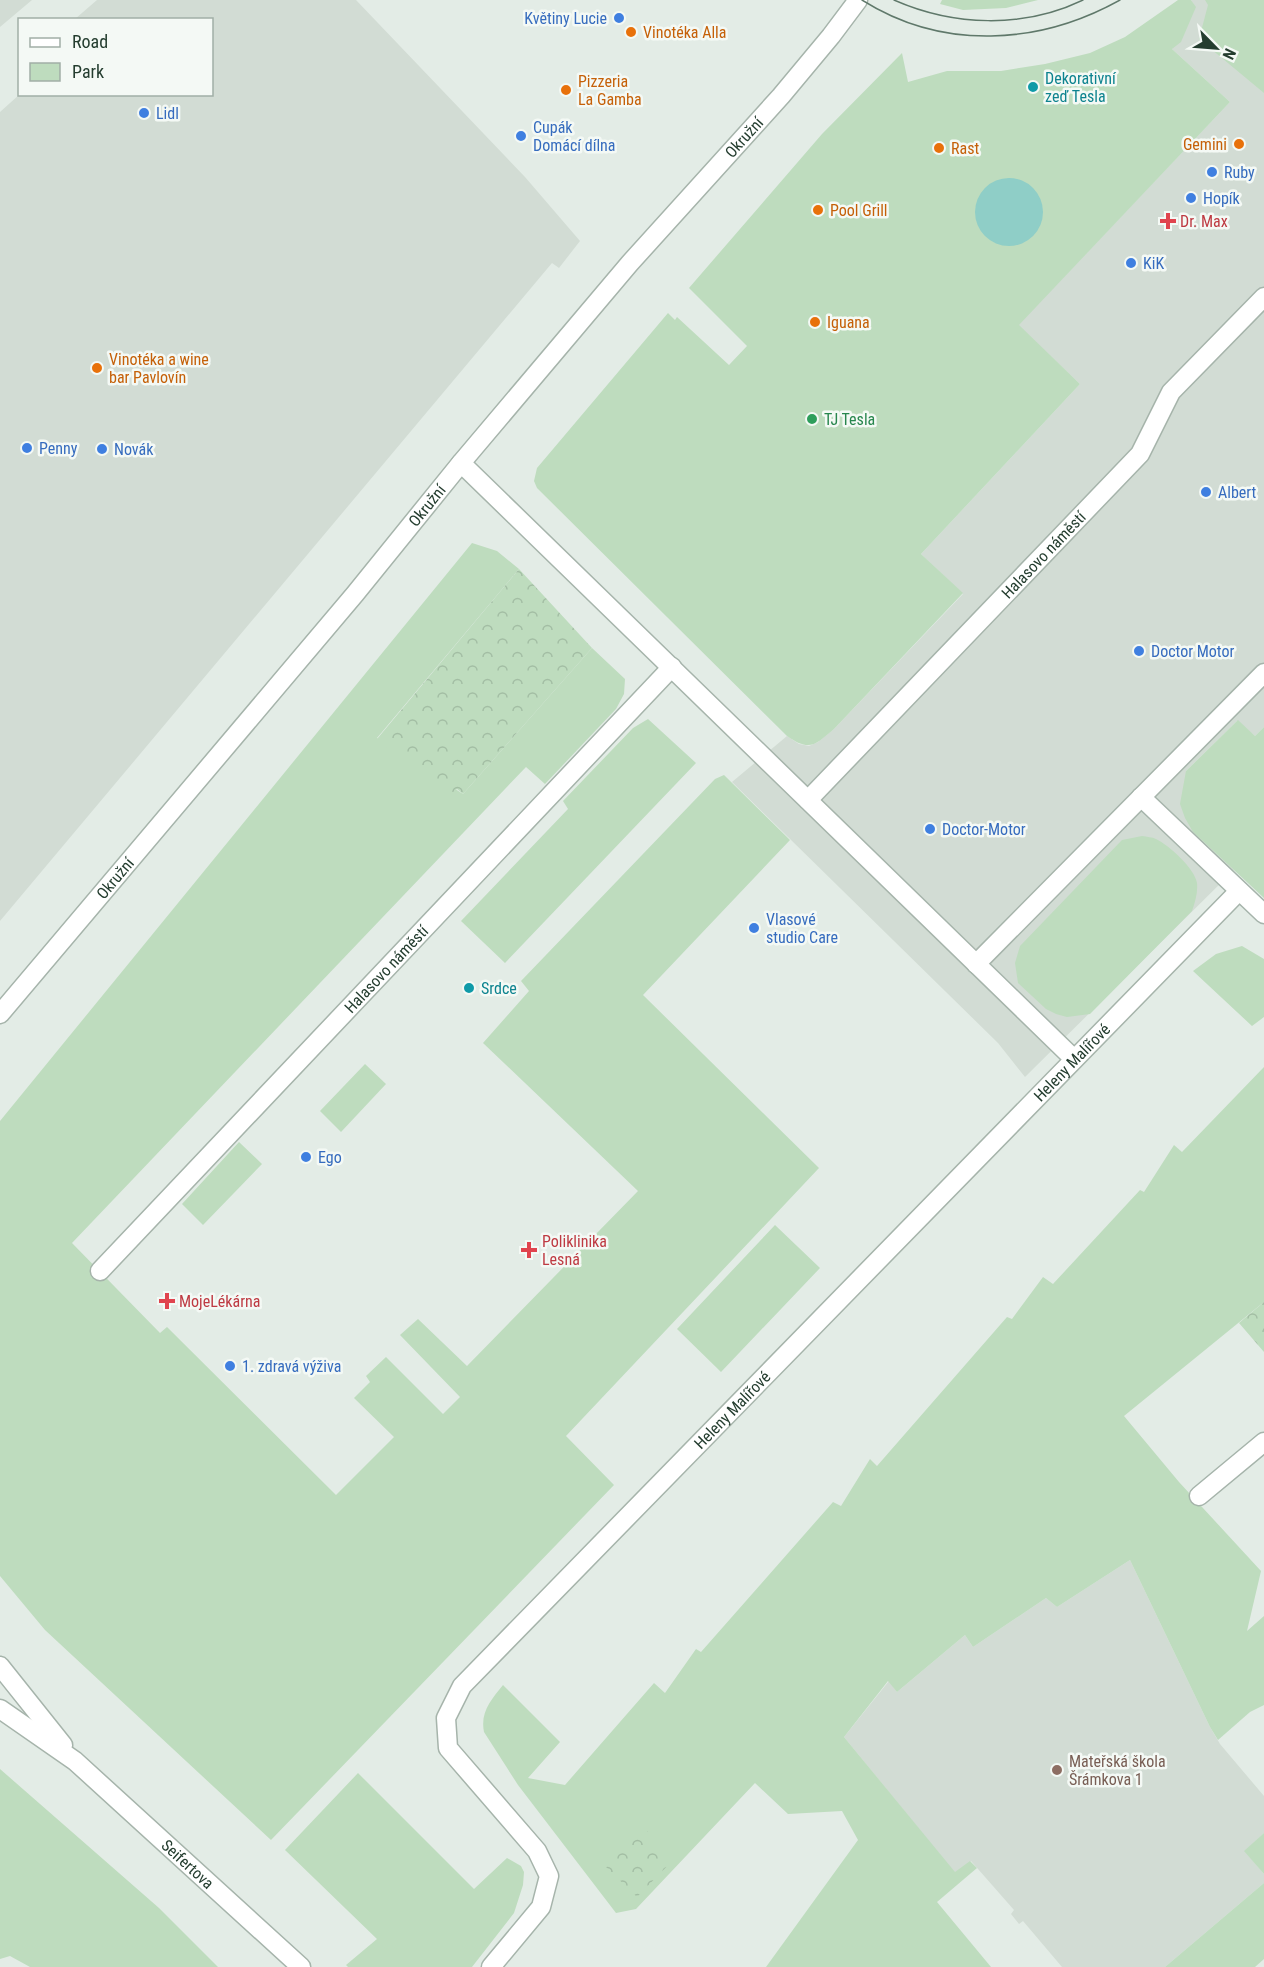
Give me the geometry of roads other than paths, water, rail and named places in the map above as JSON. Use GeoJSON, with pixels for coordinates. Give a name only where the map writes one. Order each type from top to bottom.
{"type":"FeatureCollection","features":[{"type":"Feature","properties":{"kind":"street","name":"Okružní"},"geometry":{"type":"LineString","coordinates":[[0,1014],[355,594],[461,463],[630,263],[781,96],[858,0]]}},
{"type":"Feature","properties":{"kind":"street","name":"Halasovo náměstí"},"geometry":{"type":"LineString","coordinates":[[808,800],[1140,454],[1171,392],[1264,297]]}},
{"type":"Feature","properties":{"kind":"street"},"geometry":{"type":"LineString","coordinates":[[461,463],[1074,1059]]}},
{"type":"Feature","properties":{"kind":"street","name":"Halasovo náměstí"},"geometry":{"type":"LineString","coordinates":[[99,1271],[672,667]]}},
{"type":"Feature","properties":{"kind":"street"},"geometry":{"type":"LineString","coordinates":[[976,964],[1264,673]]}},
{"type":"Feature","properties":{"kind":"street"},"geometry":{"type":"LineString","coordinates":[[1141,797],[1264,914]]}},
{"type":"Feature","properties":{"kind":"street","name":"Heleny Malířové"},"geometry":{"type":"LineString","coordinates":[[491,1967],[541,1907],[549,1876],[537,1851],[448,1748],[446,1718],[462,1686],[1239,891]]}},
{"type":"Feature","properties":{"kind":"street"},"geometry":{"type":"LineString","coordinates":[[1199,1496],[1264,1442]]}},
{"type":"Feature","properties":{"kind":"street","name":"Seifertova"},"geometry":{"type":"LineString","coordinates":[[0,1666],[75,1761]]}},
{"type":"Feature","properties":{"kind":"street","name":"Seifertova"},"geometry":{"type":"LineString","coordinates":[[0,1709],[75,1761],[301,1967]]}},
{"type":"Feature","properties":{"kind":"water"},"geometry":{"type":"Polygon","coordinates":[[[1009,178],[1022,180],[1033,188],[1041,199],[1043,212],[1041,225],[1033,236],[1022,244],[1009,246],[996,244],[985,236],[977,225],[975,212],[977,199],[985,188],[996,180],[1009,178]]]}},
{"type":"Feature","properties":{"kind":"tram line"},"geometry":{"type":"LineString","coordinates":[[862,0],[893,16],[925,28],[958,34],[991,36],[1024,33],[1057,26],[1089,15],[1120,0]]}},
{"type":"Feature","properties":{"kind":"tram line"},"geometry":{"type":"LineString","coordinates":[[894,0],[940,15],[988,21],[1036,16],[1083,0]]}},
{"type":"Feature","properties":{"kind":"place","name":"Květiny Lucie"},"geometry":{"type":"Point","coordinates":[619,18]}},
{"type":"Feature","properties":{"kind":"place","name":"Vinotéka Alla"},"geometry":{"type":"Point","coordinates":[631,32]}},
{"type":"Feature","properties":{"kind":"place","name":"Dekorativní zeď Tesla"},"geometry":{"type":"Point","coordinates":[1033,87]}},
{"type":"Feature","properties":{"kind":"place","name":"Pizzeria La Gamba"},"geometry":{"type":"Point","coordinates":[566,90]}},
{"type":"Feature","properties":{"kind":"place","name":"Lidl"},"geometry":{"type":"Point","coordinates":[144,113]}},
{"type":"Feature","properties":{"kind":"place","name":"Cupák Domácí dílna"},"geometry":{"type":"Point","coordinates":[521,136]}},
{"type":"Feature","properties":{"kind":"place","name":"Gemini"},"geometry":{"type":"Point","coordinates":[1239,144]}},
{"type":"Feature","properties":{"kind":"place","name":"Rast"},"geometry":{"type":"Point","coordinates":[939,148]}},
{"type":"Feature","properties":{"kind":"place","name":"Ruby"},"geometry":{"type":"Point","coordinates":[1212,172]}},
{"type":"Feature","properties":{"kind":"place","name":"Hopík"},"geometry":{"type":"Point","coordinates":[1191,198]}},
{"type":"Feature","properties":{"kind":"place","name":"Pool Grill"},"geometry":{"type":"Point","coordinates":[818,210]}},
{"type":"Feature","properties":{"kind":"place","name":"Dr. Max"},"geometry":{"type":"Point","coordinates":[1168,221]}},
{"type":"Feature","properties":{"kind":"place","name":"KiK"},"geometry":{"type":"Point","coordinates":[1131,263]}},
{"type":"Feature","properties":{"kind":"place","name":"Iguana"},"geometry":{"type":"Point","coordinates":[815,322]}},
{"type":"Feature","properties":{"kind":"place","name":"Vinotéka a wine bar Pavlovín"},"geometry":{"type":"Point","coordinates":[97,368]}},
{"type":"Feature","properties":{"kind":"place","name":"TJ Tesla"},"geometry":{"type":"Point","coordinates":[812,419]}},
{"type":"Feature","properties":{"kind":"place","name":"Penny"},"geometry":{"type":"Point","coordinates":[27,448]}},
{"type":"Feature","properties":{"kind":"place","name":"Novák"},"geometry":{"type":"Point","coordinates":[102,449]}},
{"type":"Feature","properties":{"kind":"place","name":"Albert"},"geometry":{"type":"Point","coordinates":[1206,492]}},
{"type":"Feature","properties":{"kind":"place","name":"Doctor Motor"},"geometry":{"type":"Point","coordinates":[1139,651]}},
{"type":"Feature","properties":{"kind":"place","name":"Doctor-Motor"},"geometry":{"type":"Point","coordinates":[930,829]}},
{"type":"Feature","properties":{"kind":"place","name":"Vlasové studio Care"},"geometry":{"type":"Point","coordinates":[754,928]}},
{"type":"Feature","properties":{"kind":"place","name":"Srdce"},"geometry":{"type":"Point","coordinates":[469,988]}},
{"type":"Feature","properties":{"kind":"place","name":"Ego"},"geometry":{"type":"Point","coordinates":[306,1157]}},
{"type":"Feature","properties":{"kind":"place","name":"Poliklinika Lesná"},"geometry":{"type":"Point","coordinates":[529,1250]}},
{"type":"Feature","properties":{"kind":"place","name":"MojeLékárna"},"geometry":{"type":"Point","coordinates":[167,1301]}},
{"type":"Feature","properties":{"kind":"place","name":"1. zdravá výživa"},"geometry":{"type":"Point","coordinates":[230,1366]}},
{"type":"Feature","properties":{"kind":"place","name":"Mateřská škola Šrámkova 1"},"geometry":{"type":"Point","coordinates":[1057,1770]}}]}
